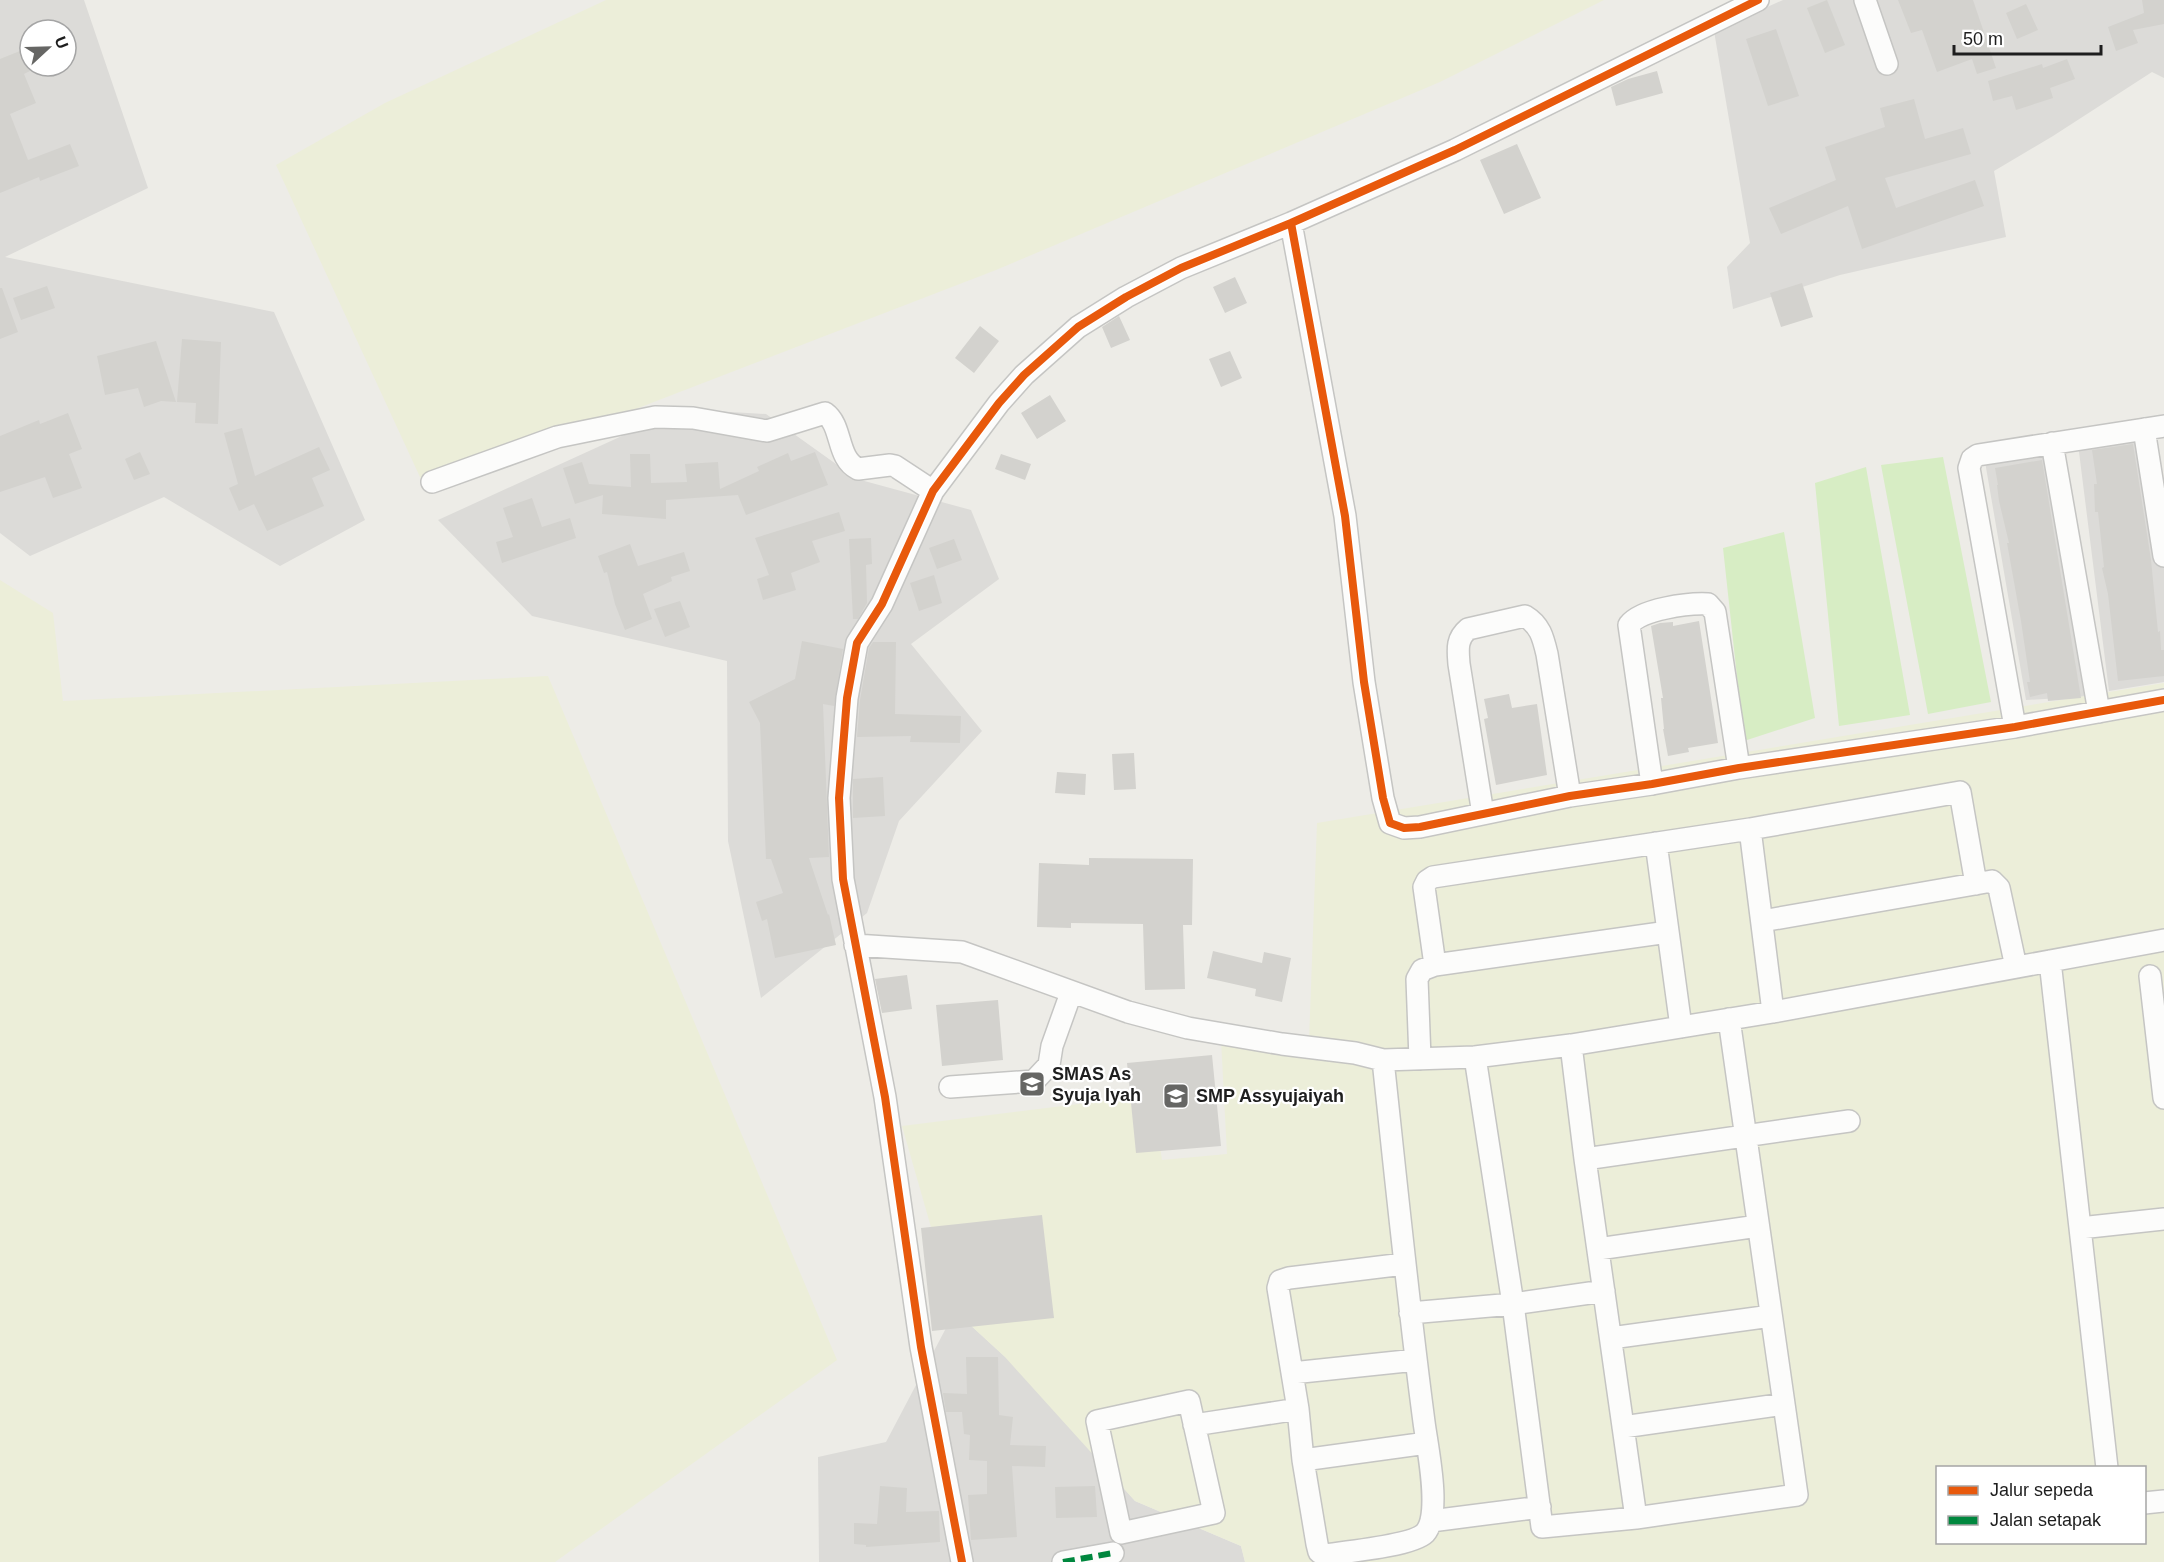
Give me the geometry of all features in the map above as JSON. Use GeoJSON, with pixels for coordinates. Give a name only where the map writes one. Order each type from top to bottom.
{"type":"FeatureCollection","features":[{"type":"Feature","properties":{"kind":"street"},"geometry":{"type":"LineString","coordinates":[[962,1562],[921,1347],[885,1097],[843,879],[839,798],[847,698],[857,643],[882,604],[933,491],[999,403],[1024,375],[1078,327],[1126,297],[1181,268],[1291,223],[1455,150],[1758,0]]}},
{"type":"Feature","properties":{"kind":"street"},"geometry":{"type":"LineString","coordinates":[[1865,0],[1887,64]]}},
{"type":"Feature","properties":{"kind":"street"},"geometry":{"type":"LineString","coordinates":[[1291,223],[1345,516],[1364,682],[1383,798],[1390,823],[1404,828],[1420,827],[1570,796],[2015,727],[2164,700]]}},
{"type":"Feature","properties":{"kind":"street"},"geometry":{"type":"LineString","coordinates":[[432,482],[557,437],[655,417],[693,418],[767,431],[825,413],[830,417],[844,454],[853,467],[858,469],[895,466],[933,491]]}},
{"type":"Feature","properties":{"kind":"street"},"geometry":{"type":"LineString","coordinates":[[2015,727],[1969,468],[1972,459],[1978,455],[2154,428],[2164,556]]}},
{"type":"Feature","properties":{"kind":"street"},"geometry":{"type":"LineString","coordinates":[[2052,443],[2099,712]]}},
{"type":"Feature","properties":{"kind":"street"},"geometry":{"type":"LineString","coordinates":[[1652,784],[1629,625],[1634,618],[1647,613],[1694,603],[1708,603],[1715,612],[1739,768]]}},
{"type":"Feature","properties":{"kind":"street"},"geometry":{"type":"LineString","coordinates":[[1483,814],[1459,664],[1458,643],[1462,634],[1468,629],[1525,616],[1534,621],[1542,634],[1570,796]]}},
{"type":"Feature","properties":{"kind":"street"},"geometry":{"type":"LineString","coordinates":[[1435,965],[1424,887],[1433,877],[1750,829],[1960,792],[1976,884]]}},
{"type":"Feature","properties":{"kind":"street"},"geometry":{"type":"LineString","coordinates":[[1750,829],[1773,1012]]}},
{"type":"Feature","properties":{"kind":"street"},"geometry":{"type":"LineString","coordinates":[[1656,843],[1681,1027]]}},
{"type":"Feature","properties":{"kind":"street"},"geometry":{"type":"LineString","coordinates":[[1762,921],[1992,881],[2000,888],[2016,967]]}},
{"type":"Feature","properties":{"kind":"street"},"geometry":{"type":"LineString","coordinates":[[1420,1059],[1417,979],[1422,970],[1435,965],[1668,932]]}},
{"type":"Feature","properties":{"kind":"street"},"geometry":{"type":"LineString","coordinates":[[855,945],[962,952],[1071,993],[1128,1012],[1188,1028],[1282,1044],[1355,1053],[1383,1060],[1475,1057],[1571,1046],[1773,1012],[2164,940]]}},
{"type":"Feature","properties":{"kind":"street"},"geometry":{"type":"LineString","coordinates":[[2050,961],[2107,1466]]}},
{"type":"Feature","properties":{"kind":"street"},"geometry":{"type":"LineString","coordinates":[[2150,976],[2164,1098]]}},
{"type":"Feature","properties":{"kind":"street"},"geometry":{"type":"LineString","coordinates":[[950,1088],[1034,1081],[1048,1065],[1052,1046],[1071,993]]}},
{"type":"Feature","properties":{"kind":"street"},"geometry":{"type":"LineString","coordinates":[[1475,1057],[1513,1304],[1542,1527],[1636,1518],[1797,1495],[1729,1019]]}},
{"type":"Feature","properties":{"kind":"street"},"geometry":{"type":"LineString","coordinates":[[1571,1046],[1636,1518]]}},
{"type":"Feature","properties":{"kind":"street"},"geometry":{"type":"LineString","coordinates":[[1383,1060],[1404,1264],[1433,1506],[1431,1521],[1425,1533],[1412,1541],[1324,1555],[1319,1552],[1317,1544],[1278,1288],[1280,1281],[1289,1278],[1404,1264]]}},
{"type":"Feature","properties":{"kind":"street"},"geometry":{"type":"LineString","coordinates":[[1585,1158],[1849,1122]]}},
{"type":"Feature","properties":{"kind":"street"},"geometry":{"type":"LineString","coordinates":[[2080,1228],[2164,1219]]}},
{"type":"Feature","properties":{"kind":"street"},"geometry":{"type":"LineString","coordinates":[[1598,1249],[1758,1226]]}},
{"type":"Feature","properties":{"kind":"street"},"geometry":{"type":"LineString","coordinates":[[1410,1312],[1513,1304],[1604,1291]]}},
{"type":"Feature","properties":{"kind":"street"},"geometry":{"type":"LineString","coordinates":[[1611,1338],[1772,1316]]}},
{"type":"Feature","properties":{"kind":"street"},"geometry":{"type":"LineString","coordinates":[[1292,1373],[1416,1360]]}},
{"type":"Feature","properties":{"kind":"street"},"geometry":{"type":"LineString","coordinates":[[1189,1401],[1194,1425],[1214,1513],[1121,1533],[1097,1420],[1189,1401]]}},
{"type":"Feature","properties":{"kind":"street"},"geometry":{"type":"LineString","coordinates":[[1623,1427],[1784,1404]]}},
{"type":"Feature","properties":{"kind":"street"},"geometry":{"type":"LineString","coordinates":[[1194,1425],[1298,1409]]}},
{"type":"Feature","properties":{"kind":"street"},"geometry":{"type":"LineString","coordinates":[[1303,1460],[1427,1443]]}},
{"type":"Feature","properties":{"kind":"street"},"geometry":{"type":"LineString","coordinates":[[2146,1503],[2164,1501]]}},
{"type":"Feature","properties":{"kind":"street"},"geometry":{"type":"LineString","coordinates":[[1431,1521],[1540,1507]]}},
{"type":"Feature","properties":{"kind":"street"},"geometry":{"type":"LineString","coordinates":[[1063,1562],[1113,1553]]}},
{"type":"Feature","properties":{"kind":"shaded area"},"geometry":{"type":"Polygon","coordinates":[[[0,0],[84,0],[148,188],[5,257],[274,312],[365,520],[280,566],[164,497],[30,556],[0,533],[0,0]]]}},
{"type":"Feature","properties":{"kind":"shaded area"},"geometry":{"type":"Polygon","coordinates":[[[1783,0],[2164,0],[2164,78],[2152,72],[1994,171],[2006,237],[1840,275],[1733,309],[1727,267],[1750,243],[1714,31],[1783,0]]]}},
{"type":"Feature","properties":{"kind":"shaded area"},"geometry":{"type":"Polygon","coordinates":[[[681,409],[766,414],[857,479],[971,510],[999,579],[911,644],[982,731],[899,821],[867,913],[761,998],[728,841],[727,661],[532,616],[438,520],[681,409]]]}},
{"type":"Feature","properties":{"kind":"shaded area"},"geometry":{"type":"Polygon","coordinates":[[[2146,426],[2164,558],[2164,682],[2109,691],[2077,436],[2146,426]]]}},
{"type":"Feature","properties":{"kind":"shaded area"},"geometry":{"type":"Polygon","coordinates":[[[2063,440],[2094,696],[2026,700],[1983,450],[2063,440]]]}},
{"type":"Feature","properties":{"kind":"shaded area"},"geometry":{"type":"Polygon","coordinates":[[[955,1311],[1024,1374],[1135,1501],[1241,1546],[1245,1562],[819,1562],[818,1457],[886,1442],[955,1311]]]}},
{"type":"Feature","properties":{"kind":"green space"},"geometry":{"type":"Polygon","coordinates":[[[606,0],[1604,0],[1440,82],[996,270],[426,490],[276,165],[385,103],[606,0]]]}},
{"type":"Feature","properties":{"kind":"green space"},"geometry":{"type":"Polygon","coordinates":[[[1943,457],[1991,702],[1928,714],[1881,465],[1943,457]]]}},
{"type":"Feature","properties":{"kind":"green space"},"geometry":{"type":"Polygon","coordinates":[[[1866,467],[1910,715],[1839,726],[1815,483],[1866,467]]]}},
{"type":"Feature","properties":{"kind":"green space"},"geometry":{"type":"Polygon","coordinates":[[[1784,532],[1815,718],[1744,741],[1723,548],[1784,532]]]}},
{"type":"Feature","properties":{"kind":"green space"},"geometry":{"type":"Polygon","coordinates":[[[0,580],[53,613],[63,701],[548,676],[837,1360],[555,1562],[0,1562],[0,580]]]}},
{"type":"Feature","properties":{"kind":"green space"},"geometry":{"type":"Polygon","coordinates":[[[2164,683],[2164,1562],[1245,1562],[1241,1546],[1135,1501],[1005,1357],[955,1311],[902,1126],[1152,1095],[1162,1160],[1227,1154],[1221,1040],[1309,1041],[1317,823],[2164,683]]]}},
{"type":"Feature","properties":{"kind":"building"},"geometry":{"type":"Polygon","coordinates":[[[1827,0],[1845,45],[1825,53],[1807,8],[1827,0]]]}},
{"type":"Feature","properties":{"kind":"building"},"geometry":{"type":"Polygon","coordinates":[[[1898,0],[1973,0],[1996,68],[1977,74],[1972,59],[1937,72],[1922,30],[1911,33],[1898,0]]]}},
{"type":"Feature","properties":{"kind":"building"},"geometry":{"type":"Polygon","coordinates":[[[2142,0],[2164,0],[2164,24],[2133,30],[2138,43],[2116,51],[2108,27],[2144,13],[2142,0]]]}},
{"type":"Feature","properties":{"kind":"building"},"geometry":{"type":"Polygon","coordinates":[[[2026,4],[2038,30],[2017,39],[2006,13],[2026,4]]]}},
{"type":"Feature","properties":{"kind":"building"},"geometry":{"type":"Polygon","coordinates":[[[1776,29],[1799,96],[1768,106],[1746,39],[1776,29]]]}},
{"type":"Feature","properties":{"kind":"building"},"geometry":{"type":"Polygon","coordinates":[[[18,52],[18,78],[26,78],[36,103],[10,114],[28,160],[70,144],[79,166],[40,181],[39,177],[0,193],[0,59],[18,52]]]}},
{"type":"Feature","properties":{"kind":"building"},"geometry":{"type":"Polygon","coordinates":[[[2067,59],[2075,79],[2050,88],[2053,98],[2016,110],[2012,96],[1993,101],[1988,81],[2042,64],[2043,68],[2067,59]]]}},
{"type":"Feature","properties":{"kind":"building"},"geometry":{"type":"Polygon","coordinates":[[[1657,71],[1663,93],[1616,106],[1611,87],[1628,79],[1657,71]]]}},
{"type":"Feature","properties":{"kind":"building"},"geometry":{"type":"Polygon","coordinates":[[[1914,99],[1925,139],[1963,128],[1971,154],[1885,178],[1896,208],[1975,180],[1984,206],[1862,249],[1848,206],[1781,234],[1769,208],[1836,180],[1825,147],[1885,127],[1880,108],[1914,99]]]}},
{"type":"Feature","properties":{"kind":"building"},"geometry":{"type":"Polygon","coordinates":[[[1517,144],[1541,198],[1504,214],[1480,160],[1517,144]]]}},
{"type":"Feature","properties":{"kind":"building"},"geometry":{"type":"Polygon","coordinates":[[[1235,277],[1247,303],[1225,313],[1213,287],[1235,277]]]}},
{"type":"Feature","properties":{"kind":"building"},"geometry":{"type":"Polygon","coordinates":[[[1802,283],[1813,317],[1781,327],[1770,293],[1802,283]]]}},
{"type":"Feature","properties":{"kind":"building"},"geometry":{"type":"Polygon","coordinates":[[[47,286],[55,308],[21,320],[13,298],[47,286]]]}},
{"type":"Feature","properties":{"kind":"building"},"geometry":{"type":"Polygon","coordinates":[[[0,288],[2,288],[18,332],[0,339],[0,288]]]}},
{"type":"Feature","properties":{"kind":"building"},"geometry":{"type":"Polygon","coordinates":[[[1119,316],[1130,340],[1111,348],[1102,327],[1119,316]]]}},
{"type":"Feature","properties":{"kind":"building"},"geometry":{"type":"Polygon","coordinates":[[[980,326],[999,341],[974,373],[955,358],[980,326]]]}},
{"type":"Feature","properties":{"kind":"building"},"geometry":{"type":"Polygon","coordinates":[[[182,339],[221,342],[218,424],[195,423],[196,403],[177,402],[182,339]]]}},
{"type":"Feature","properties":{"kind":"building"},"geometry":{"type":"Polygon","coordinates":[[[156,341],[176,402],[161,401],[144,407],[138,388],[105,395],[97,356],[156,341]]]}},
{"type":"Feature","properties":{"kind":"building"},"geometry":{"type":"Polygon","coordinates":[[[1230,351],[1242,378],[1221,387],[1209,359],[1230,351]]]}},
{"type":"Feature","properties":{"kind":"building"},"geometry":{"type":"Polygon","coordinates":[[[1050,395],[1066,421],[1037,439],[1021,413],[1050,395]]]}},
{"type":"Feature","properties":{"kind":"building"},"geometry":{"type":"Polygon","coordinates":[[[68,413],[82,449],[69,454],[82,488],[53,498],[45,477],[0,492],[0,436],[39,420],[40,424],[68,413]]]}},
{"type":"Feature","properties":{"kind":"building"},"geometry":{"type":"Polygon","coordinates":[[[242,428],[255,476],[319,447],[330,470],[312,478],[324,506],[267,531],[254,504],[239,511],[229,488],[238,484],[224,433],[242,428]]]}},
{"type":"Feature","properties":{"kind":"building"},"geometry":{"type":"Polygon","coordinates":[[[2133,444],[2151,560],[2158,632],[2160,631],[2161,650],[2164,650],[2164,676],[2118,681],[2108,594],[2102,568],[2104,567],[2098,512],[2095,512],[2094,484],[2097,484],[2092,450],[2133,444]]]}},
{"type":"Feature","properties":{"kind":"building"},"geometry":{"type":"Polygon","coordinates":[[[140,452],[150,474],[134,480],[125,459],[140,452]]]}},
{"type":"Feature","properties":{"kind":"building"},"geometry":{"type":"Polygon","coordinates":[[[815,452],[828,485],[746,515],[738,495],[666,500],[666,519],[602,514],[603,495],[575,504],[563,468],[582,462],[589,484],[631,487],[630,454],[650,454],[651,483],[687,482],[685,464],[718,462],[720,489],[759,471],[757,467],[788,453],[791,461],[815,452]]]}},
{"type":"Feature","properties":{"kind":"building"},"geometry":{"type":"Polygon","coordinates":[[[1001,454],[1031,464],[1025,480],[995,469],[1001,454]]]}},
{"type":"Feature","properties":{"kind":"building"},"geometry":{"type":"Polygon","coordinates":[[[2042,460],[2081,698],[2048,701],[2047,693],[2030,697],[2027,682],[2030,682],[2021,621],[1995,468],[2042,460]]]}},
{"type":"Feature","properties":{"kind":"building"},"geometry":{"type":"Polygon","coordinates":[[[532,498],[542,527],[570,518],[576,538],[502,563],[496,542],[513,537],[503,508],[532,498]]]}},
{"type":"Feature","properties":{"kind":"building"},"geometry":{"type":"Polygon","coordinates":[[[839,512],[845,531],[812,541],[820,562],[791,573],[796,590],[763,600],[757,579],[769,575],[755,538],[839,512]]]}},
{"type":"Feature","properties":{"kind":"building"},"geometry":{"type":"Polygon","coordinates":[[[871,538],[872,564],[866,565],[867,603],[858,619],[853,619],[849,539],[871,538]]]}},
{"type":"Feature","properties":{"kind":"building"},"geometry":{"type":"Polygon","coordinates":[[[954,539],[962,560],[937,569],[929,548],[954,539]]]}},
{"type":"Feature","properties":{"kind":"building"},"geometry":{"type":"Polygon","coordinates":[[[630,544],[638,566],[684,552],[690,571],[671,577],[672,581],[643,594],[652,619],[625,630],[615,604],[607,572],[604,573],[598,556],[630,544]]]}},
{"type":"Feature","properties":{"kind":"building"},"geometry":{"type":"Polygon","coordinates":[[[934,575],[942,603],[919,611],[910,583],[934,575]]]}},
{"type":"Feature","properties":{"kind":"building"},"geometry":{"type":"Polygon","coordinates":[[[680,601],[690,627],[665,637],[654,609],[680,601]]]}},
{"type":"Feature","properties":{"kind":"building"},"geometry":{"type":"Polygon","coordinates":[[[1699,621],[1718,743],[1688,748],[1689,752],[1668,756],[1663,729],[1661,698],[1663,698],[1651,626],[1673,622],[1673,626],[1699,621]]]}},
{"type":"Feature","properties":{"kind":"building"},"geometry":{"type":"Polygon","coordinates":[[[802,641],[843,649],[834,706],[823,704],[829,857],[809,858],[829,914],[836,945],[775,958],[767,919],[762,921],[756,902],[783,893],[771,859],[766,859],[760,723],[749,702],[795,679],[802,641]]]}},
{"type":"Feature","properties":{"kind":"building"},"geometry":{"type":"Polygon","coordinates":[[[873,642],[896,642],[895,714],[961,716],[960,743],[910,742],[911,736],[857,737],[860,700],[869,648],[873,642]]]}},
{"type":"Feature","properties":{"kind":"building"},"geometry":{"type":"Polygon","coordinates":[[[1509,694],[1512,708],[1537,704],[1547,775],[1496,785],[1484,719],[1488,718],[1484,699],[1509,694]]]}},
{"type":"Feature","properties":{"kind":"building"},"geometry":{"type":"Polygon","coordinates":[[[1134,753],[1136,789],[1114,790],[1112,754],[1134,753]]]}},
{"type":"Feature","properties":{"kind":"building"},"geometry":{"type":"Polygon","coordinates":[[[1057,772],[1086,774],[1085,795],[1055,793],[1057,772]]]}},
{"type":"Feature","properties":{"kind":"building"},"geometry":{"type":"Polygon","coordinates":[[[883,777],[885,816],[853,818],[853,779],[883,777]]]}},
{"type":"Feature","properties":{"kind":"building"},"geometry":{"type":"Polygon","coordinates":[[[1089,858],[1193,859],[1192,925],[1183,925],[1185,989],[1145,990],[1143,924],[1071,923],[1071,928],[1037,927],[1039,863],[1089,865],[1089,858]]]}},
{"type":"Feature","properties":{"kind":"building"},"geometry":{"type":"Polygon","coordinates":[[[1213,951],[1262,963],[1264,952],[1291,958],[1282,1002],[1255,996],[1256,989],[1207,978],[1213,951]]]}},
{"type":"Feature","properties":{"kind":"building"},"geometry":{"type":"Polygon","coordinates":[[[907,975],[912,1009],[882,1013],[875,979],[907,975]]]}},
{"type":"Feature","properties":{"kind":"building"},"geometry":{"type":"Polygon","coordinates":[[[998,1000],[1003,1060],[942,1066],[936,1005],[998,1000]]]}},
{"type":"Feature","properties":{"kind":"building"},"geometry":{"type":"Polygon","coordinates":[[[1212,1055],[1221,1146],[1136,1153],[1127,1063],[1212,1055]]]}},
{"type":"Feature","properties":{"kind":"building"},"geometry":{"type":"Polygon","coordinates":[[[1042,1215],[1054,1318],[932,1331],[921,1228],[1042,1215]]]}},
{"type":"Feature","properties":{"kind":"building"},"geometry":{"type":"Polygon","coordinates":[[[966,1357],[998,1357],[999,1415],[1013,1417],[1010,1445],[1046,1446],[1045,1467],[1012,1466],[1017,1537],[971,1540],[968,1495],[987,1494],[987,1461],[969,1460],[970,1435],[964,1434],[962,1412],[946,1412],[943,1393],[967,1394],[966,1357]]]}},
{"type":"Feature","properties":{"kind":"building"},"geometry":{"type":"Polygon","coordinates":[[[880,1486],[907,1488],[906,1512],[939,1511],[940,1542],[866,1547],[866,1545],[854,1544],[854,1523],[877,1524],[880,1486]]]}},
{"type":"Feature","properties":{"kind":"building"},"geometry":{"type":"Polygon","coordinates":[[[1095,1486],[1097,1517],[1056,1518],[1055,1487],[1095,1486]]]}},
{"type":"Feature","properties":{"kind":"marked path"},"geometry":{"type":"LineString","coordinates":[[1063,1562],[1113,1553]]}},
{"type":"Feature","properties":{"kind":"cycle path"},"geometry":{"type":"LineString","coordinates":[[962,1562],[921,1347],[885,1097],[843,879],[839,798],[847,698],[857,643],[882,604],[933,491],[999,403],[1024,375],[1078,327],[1126,297],[1181,268],[1291,223],[1455,150],[1758,0]]}},
{"type":"Feature","properties":{"kind":"cycle path"},"geometry":{"type":"LineString","coordinates":[[1291,223],[1345,516],[1364,682],[1383,798],[1390,823],[1404,828],[1420,827],[1570,796],[2015,727],[2164,700]]}},
{"type":"Feature","properties":{"kind":"place","name":"SMAS As Syuja Iyah"},"geometry":{"type":"Point","coordinates":[1032,1084]}},
{"type":"Feature","properties":{"kind":"place","name":"SMP Assyujaiyah"},"geometry":{"type":"Point","coordinates":[1176,1096]}}]}
